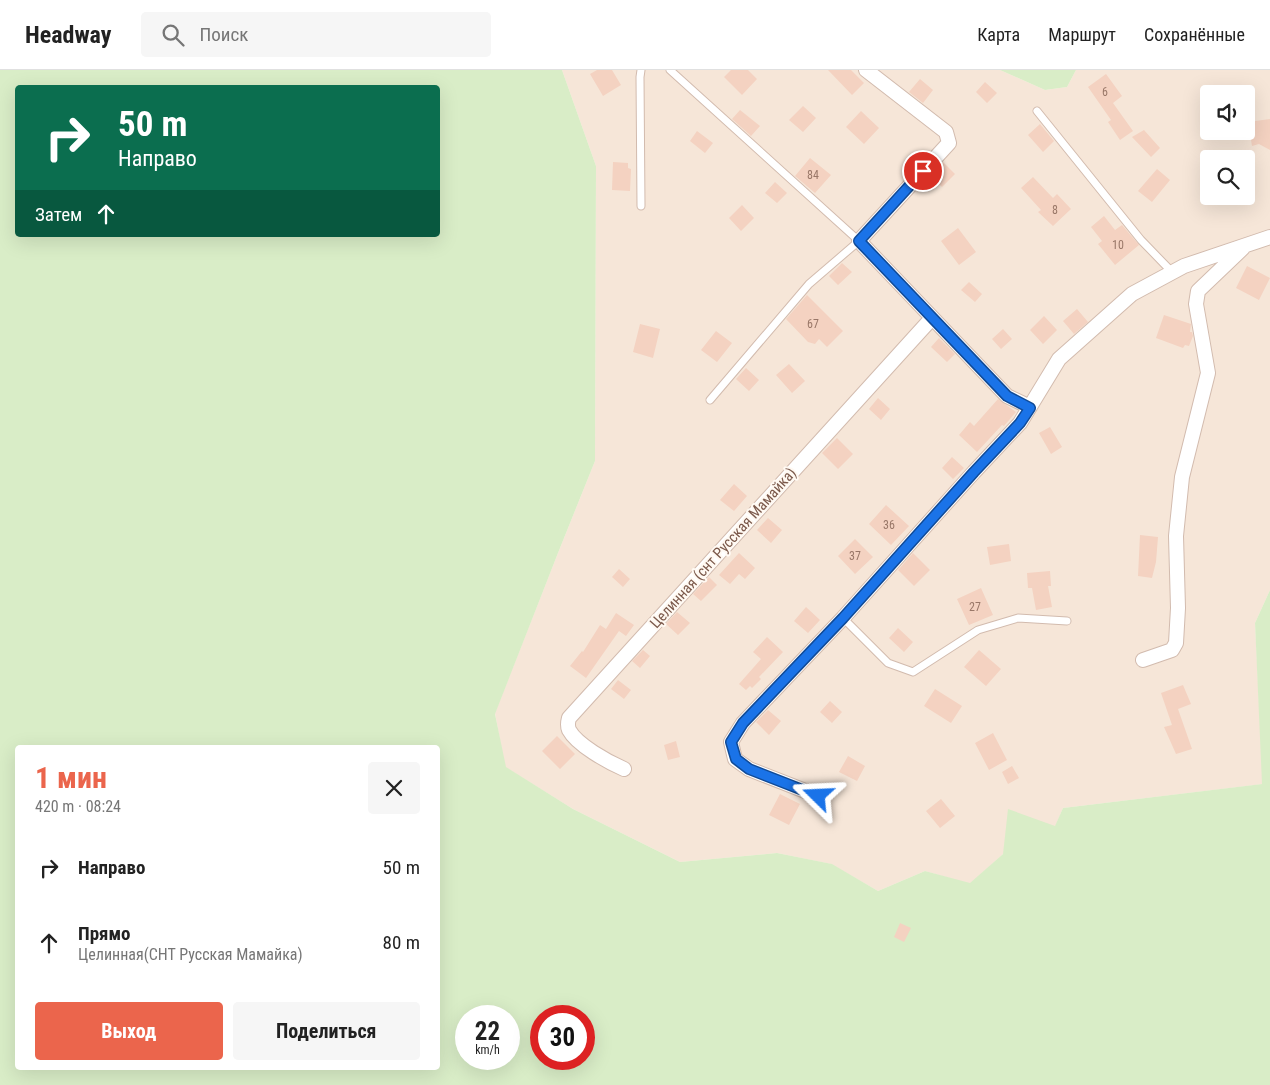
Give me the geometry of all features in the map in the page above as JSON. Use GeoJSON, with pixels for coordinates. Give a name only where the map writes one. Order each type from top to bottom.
{"type":"FeatureCollection","features":[{"type":"Feature","properties":{"kind":"street"},"geometry":{"type":"LineString","coordinates":[[866,70],[946,132],[949,143],[859,241],[1007,396],[1030,408]]}},
{"type":"Feature","properties":{"kind":"street"},"geometry":{"type":"LineString","coordinates":[[818,796],[749,769],[736,759],[731,742],[743,723],[843,618],[1020,423],[1059,359],[1132,294],[1184,266],[1270,237]]}},
{"type":"Feature","properties":{"kind":"street"},"geometry":{"type":"LineString","coordinates":[[1143,660],[1172,650],[1176,643],[1178,608],[1176,536],[1182,477],[1208,373],[1196,304],[1198,291],[1245,246]]}},
{"type":"Feature","properties":{"kind":"street","name":"Целинная (снт Русская Мамайка)"},"geometry":{"type":"LineString","coordinates":[[624,769],[611,764],[577,740],[568,729],[567,724],[570,718],[932,318]]}},
{"type":"Feature","properties":{"kind":"lane"},"geometry":{"type":"LineString","coordinates":[[641,70],[641,206]]}},
{"type":"Feature","properties":{"kind":"lane"},"geometry":{"type":"LineString","coordinates":[[670,70],[859,241],[809,284],[710,400]]}},
{"type":"Feature","properties":{"kind":"lane"},"geometry":{"type":"LineString","coordinates":[[1037,111],[1141,240],[1172,272]]}},
{"type":"Feature","properties":{"kind":"lane"},"geometry":{"type":"LineString","coordinates":[[843,618],[888,663],[913,672],[978,630],[1018,618],[1067,621]]}},
{"type":"Feature","properties":{"kind":"shaded area"},"geometry":{"type":"Polygon","coordinates":[[[562,70],[1000,70],[1045,90],[1067,87],[1076,70],[1270,70],[1270,590],[1255,623],[1263,784],[1063,808],[1055,827],[1003,854],[970,884],[925,871],[878,891],[831,864],[777,853],[680,862],[573,809],[505,767],[495,713],[595,461],[596,166],[562,70]]]}},
{"type":"Feature","properties":{"kind":"green space"},"geometry":{"type":"Polygon","coordinates":[[[0,70],[562,70],[596,166],[595,461],[495,714],[506,767],[573,809],[680,862],[777,853],[832,864],[878,891],[925,871],[970,883],[1003,854],[1008,809],[1055,826],[1063,808],[1262,784],[1255,623],[1270,590],[1270,1085],[0,1085],[0,70]]]}},
{"type":"Feature","properties":{"kind":"green space"},"geometry":{"type":"Polygon","coordinates":[[[1000,70],[1076,70],[1067,87],[1045,90],[1000,70]]]}},
{"type":"Feature","properties":{"kind":"building"},"geometry":{"type":"Polygon","coordinates":[[[597,70],[612,70],[621,85],[603,96],[590,74],[597,70]]]}},
{"type":"Feature","properties":{"kind":"building"},"geometry":{"type":"Polygon","coordinates":[[[731,70],[748,70],[757,79],[742,95],[724,77],[731,70]]]}},
{"type":"Feature","properties":{"kind":"building"},"geometry":{"type":"Polygon","coordinates":[[[828,70],[851,70],[864,83],[852,95],[828,70]]]}},
{"type":"Feature","properties":{"kind":"building"},"geometry":{"type":"Polygon","coordinates":[[[1106,74],[1122,96],[1113,103],[1133,131],[1120,140],[1108,122],[1111,120],[1088,87],[1106,74]]]}},
{"type":"Feature","properties":{"kind":"building"},"geometry":{"type":"Polygon","coordinates":[[[920,79],[933,90],[923,103],[909,92],[920,79]]]}},
{"type":"Feature","properties":{"kind":"building"},"geometry":{"type":"Polygon","coordinates":[[[985,82],[997,93],[987,103],[976,92],[985,82]]]}},
{"type":"Feature","properties":{"kind":"building"},"geometry":{"type":"Polygon","coordinates":[[[803,106],[816,118],[803,132],[789,120],[803,106]]]}},
{"type":"Feature","properties":{"kind":"building"},"geometry":{"type":"Polygon","coordinates":[[[740,110],[760,126],[751,136],[732,119],[740,110]]]}},
{"type":"Feature","properties":{"kind":"building"},"geometry":{"type":"Polygon","coordinates":[[[861,111],[879,128],[864,144],[846,127],[861,111]]]}},
{"type":"Feature","properties":{"kind":"building"},"geometry":{"type":"Polygon","coordinates":[[[1270,119],[1270,150],[1259,144],[1252,146],[1251,140],[1255,140],[1255,121],[1270,119]]]}},
{"type":"Feature","properties":{"kind":"building"},"geometry":{"type":"Polygon","coordinates":[[[1040,124],[1054,141],[1043,152],[1028,135],[1040,124]]]}},
{"type":"Feature","properties":{"kind":"building"},"geometry":{"type":"Polygon","coordinates":[[[1144,130],[1160,148],[1151,157],[1132,137],[1144,130]]]}},
{"type":"Feature","properties":{"kind":"building"},"geometry":{"type":"Polygon","coordinates":[[[697,131],[713,143],[705,153],[690,141],[697,131]]]}},
{"type":"Feature","properties":{"kind":"building"},"geometry":{"type":"Polygon","coordinates":[[[810,158],[831,175],[815,193],[795,176],[810,158]]]}},
{"type":"Feature","properties":{"kind":"building"},"geometry":{"type":"Polygon","coordinates":[[[613,162],[628,163],[628,168],[631,169],[630,191],[612,190],[613,162]]]}},
{"type":"Feature","properties":{"kind":"building"},"geometry":{"type":"Polygon","coordinates":[[[943,162],[955,174],[942,187],[931,176],[943,162]]]}},
{"type":"Feature","properties":{"kind":"building"},"geometry":{"type":"Polygon","coordinates":[[[1157,169],[1170,180],[1152,202],[1138,191],[1157,169]]]}},
{"type":"Feature","properties":{"kind":"building"},"geometry":{"type":"Polygon","coordinates":[[[1033,177],[1053,198],[1057,194],[1071,209],[1053,226],[1038,212],[1041,210],[1021,188],[1033,177]]]}},
{"type":"Feature","properties":{"kind":"building"},"geometry":{"type":"Polygon","coordinates":[[[775,182],[787,193],[777,203],[765,193],[775,182]]]}},
{"type":"Feature","properties":{"kind":"building"},"geometry":{"type":"Polygon","coordinates":[[[742,205],[754,218],[741,231],[729,218],[742,205]]]}},
{"type":"Feature","properties":{"kind":"building"},"geometry":{"type":"Polygon","coordinates":[[[1104,216],[1115,230],[1122,225],[1139,245],[1115,265],[1098,244],[1102,241],[1091,227],[1104,216]]]}},
{"type":"Feature","properties":{"kind":"building"},"geometry":{"type":"Polygon","coordinates":[[[958,228],[976,252],[959,265],[941,241],[958,228]]]}},
{"type":"Feature","properties":{"kind":"building"},"geometry":{"type":"Polygon","coordinates":[[[842,263],[852,272],[838,285],[829,276],[842,263]]]}},
{"type":"Feature","properties":{"kind":"building"},"geometry":{"type":"Polygon","coordinates":[[[1247,266],[1270,278],[1259,300],[1236,288],[1247,266]]]}},
{"type":"Feature","properties":{"kind":"building"},"geometry":{"type":"Polygon","coordinates":[[[969,282],[982,294],[975,302],[961,290],[969,282]]]}},
{"type":"Feature","properties":{"kind":"building"},"geometry":{"type":"Polygon","coordinates":[[[807,295],[843,331],[827,347],[819,339],[815,344],[808,342],[786,319],[807,295]]]}},
{"type":"Feature","properties":{"kind":"building"},"geometry":{"type":"Polygon","coordinates":[[[1077,309],[1088,322],[1074,334],[1063,321],[1077,309]]]}},
{"type":"Feature","properties":{"kind":"building"},"geometry":{"type":"Polygon","coordinates":[[[1164,315],[1191,324],[1190,332],[1192,332],[1193,336],[1189,346],[1185,345],[1183,348],[1156,338],[1164,315]]]}},
{"type":"Feature","properties":{"kind":"building"},"geometry":{"type":"Polygon","coordinates":[[[1044,316],[1057,330],[1043,344],[1030,330],[1044,316]]]}},
{"type":"Feature","properties":{"kind":"building"},"geometry":{"type":"Polygon","coordinates":[[[640,324],[660,329],[653,358],[633,352],[640,324]]]}},
{"type":"Feature","properties":{"kind":"building"},"geometry":{"type":"Polygon","coordinates":[[[1003,329],[1012,339],[1001,349],[992,339],[1003,329]]]}},
{"type":"Feature","properties":{"kind":"building"},"geometry":{"type":"Polygon","coordinates":[[[716,331],[732,343],[717,362],[701,350],[716,331]]]}},
{"type":"Feature","properties":{"kind":"building"},"geometry":{"type":"Polygon","coordinates":[[[939,338],[955,354],[947,362],[931,347],[939,338]]]}},
{"type":"Feature","properties":{"kind":"building"},"geometry":{"type":"Polygon","coordinates":[[[789,364],[805,381],[792,393],[776,375],[789,364]]]}},
{"type":"Feature","properties":{"kind":"building"},"geometry":{"type":"Polygon","coordinates":[[[746,368],[759,380],[749,391],[736,379],[746,368]]]}},
{"type":"Feature","properties":{"kind":"building"},"geometry":{"type":"Polygon","coordinates":[[[878,398],[890,409],[881,420],[869,409],[878,398]]]}},
{"type":"Feature","properties":{"kind":"building"},"geometry":{"type":"Polygon","coordinates":[[[998,399],[1016,412],[977,452],[959,435],[970,422],[974,426],[998,399]]]}},
{"type":"Feature","properties":{"kind":"building"},"geometry":{"type":"Polygon","coordinates":[[[1050,427],[1062,447],[1051,454],[1039,433],[1050,427]]]}},
{"type":"Feature","properties":{"kind":"building"},"geometry":{"type":"Polygon","coordinates":[[[837,438],[853,454],[838,469],[822,453],[837,438]]]}},
{"type":"Feature","properties":{"kind":"building"},"geometry":{"type":"Polygon","coordinates":[[[952,457],[964,468],[953,479],[942,468],[952,457]]]}},
{"type":"Feature","properties":{"kind":"building"},"geometry":{"type":"Polygon","coordinates":[[[734,484],[747,496],[734,511],[720,500],[734,484]]]}},
{"type":"Feature","properties":{"kind":"building"},"geometry":{"type":"Polygon","coordinates":[[[886,505],[909,526],[891,545],[869,524],[886,505]]]}},
{"type":"Feature","properties":{"kind":"building"},"geometry":{"type":"Polygon","coordinates":[[[768,518],[782,530],[771,543],[757,530],[768,518]]]}},
{"type":"Feature","properties":{"kind":"building"},"geometry":{"type":"Polygon","coordinates":[[[1140,535],[1158,537],[1156,562],[1152,578],[1138,576],[1140,535]]]}},
{"type":"Feature","properties":{"kind":"building"},"geometry":{"type":"Polygon","coordinates":[[[855,539],[873,557],[855,574],[838,556],[855,539]]]}},
{"type":"Feature","properties":{"kind":"building"},"geometry":{"type":"Polygon","coordinates":[[[1009,544],[1011,561],[990,565],[987,547],[1009,544]]]}},
{"type":"Feature","properties":{"kind":"building"},"geometry":{"type":"Polygon","coordinates":[[[739,553],[755,568],[745,579],[739,574],[730,584],[719,575],[739,553]]]}},
{"type":"Feature","properties":{"kind":"building"},"geometry":{"type":"Polygon","coordinates":[[[913,553],[930,570],[914,586],[898,570],[913,553]]]}},
{"type":"Feature","properties":{"kind":"building"},"geometry":{"type":"Polygon","coordinates":[[[619,569],[630,579],[623,587],[612,577],[619,569]]]}},
{"type":"Feature","properties":{"kind":"building"},"geometry":{"type":"Polygon","coordinates":[[[1050,571],[1051,586],[1048,586],[1052,607],[1036,610],[1032,588],[1028,588],[1027,573],[1050,571]]]}},
{"type":"Feature","properties":{"kind":"building"},"geometry":{"type":"Polygon","coordinates":[[[709,577],[717,585],[701,601],[693,594],[709,577]]]}},
{"type":"Feature","properties":{"kind":"building"},"geometry":{"type":"Polygon","coordinates":[[[981,588],[993,615],[969,625],[957,599],[981,588]]]}},
{"type":"Feature","properties":{"kind":"building"},"geometry":{"type":"Polygon","coordinates":[[[806,607],[820,620],[808,633],[794,621],[806,607]]]}},
{"type":"Feature","properties":{"kind":"building"},"geometry":{"type":"Polygon","coordinates":[[[677,612],[690,623],[678,635],[666,624],[677,612]]]}},
{"type":"Feature","properties":{"kind":"building"},"geometry":{"type":"Polygon","coordinates":[[[616,613],[634,625],[626,636],[619,631],[586,678],[570,666],[583,652],[600,625],[606,629],[616,613]]]}},
{"type":"Feature","properties":{"kind":"building"},"geometry":{"type":"Polygon","coordinates":[[[898,628],[913,642],[904,652],[889,638],[898,628]]]}},
{"type":"Feature","properties":{"kind":"building"},"geometry":{"type":"Polygon","coordinates":[[[767,637],[783,652],[759,677],[761,679],[752,688],[750,686],[746,690],[739,684],[761,659],[753,652],[767,637]]]}},
{"type":"Feature","properties":{"kind":"building"},"geometry":{"type":"Polygon","coordinates":[[[643,650],[650,656],[640,668],[632,661],[643,650]]]}},
{"type":"Feature","properties":{"kind":"building"},"geometry":{"type":"Polygon","coordinates":[[[979,650],[1001,669],[986,686],[964,667],[979,650]]]}},
{"type":"Feature","properties":{"kind":"building"},"geometry":{"type":"Polygon","coordinates":[[[618,680],[631,690],[624,699],[611,689],[618,680]]]}},
{"type":"Feature","properties":{"kind":"building"},"geometry":{"type":"Polygon","coordinates":[[[1183,685],[1191,704],[1178,709],[1192,749],[1176,754],[1164,727],[1172,725],[1161,693],[1183,685]]]}},
{"type":"Feature","properties":{"kind":"building"},"geometry":{"type":"Polygon","coordinates":[[[935,689],[962,706],[951,723],[924,706],[935,689]]]}},
{"type":"Feature","properties":{"kind":"building"},"geometry":{"type":"Polygon","coordinates":[[[830,701],[842,712],[832,723],[820,712],[830,701]]]}},
{"type":"Feature","properties":{"kind":"building"},"geometry":{"type":"Polygon","coordinates":[[[768,710],[781,721],[769,735],[756,722],[768,710]]]}},
{"type":"Feature","properties":{"kind":"building"},"geometry":{"type":"Polygon","coordinates":[[[993,733],[1007,760],[989,770],[975,743],[993,733]]]}},
{"type":"Feature","properties":{"kind":"building"},"geometry":{"type":"Polygon","coordinates":[[[557,736],[575,754],[560,769],[542,751],[557,736]]]}},
{"type":"Feature","properties":{"kind":"building"},"geometry":{"type":"Polygon","coordinates":[[[676,741],[680,757],[668,760],[664,745],[676,741]]]}},
{"type":"Feature","properties":{"kind":"building"},"geometry":{"type":"Polygon","coordinates":[[[848,756],[865,766],[857,781],[839,772],[848,756]]]}},
{"type":"Feature","properties":{"kind":"building"},"geometry":{"type":"Polygon","coordinates":[[[1012,766],[1019,778],[1008,784],[1002,772],[1012,766]]]}},
{"type":"Feature","properties":{"kind":"building"},"geometry":{"type":"Polygon","coordinates":[[[780,794],[800,804],[789,825],[769,815],[780,794]]]}},
{"type":"Feature","properties":{"kind":"building"},"geometry":{"type":"Polygon","coordinates":[[[941,799],[955,816],[940,828],[926,811],[941,799]]]}},
{"type":"Feature","properties":{"kind":"building"},"geometry":{"type":"Polygon","coordinates":[[[900,923],[911,928],[904,942],[894,937],[900,923]]]}},
{"type":"Feature","properties":{"kind":"route"},"geometry":{"type":"LineString","coordinates":[[818,796],[749,769],[736,759],[731,742],[743,723],[843,618],[1020,423],[1030,408],[1007,396],[859,241],[923,171]]}}]}
